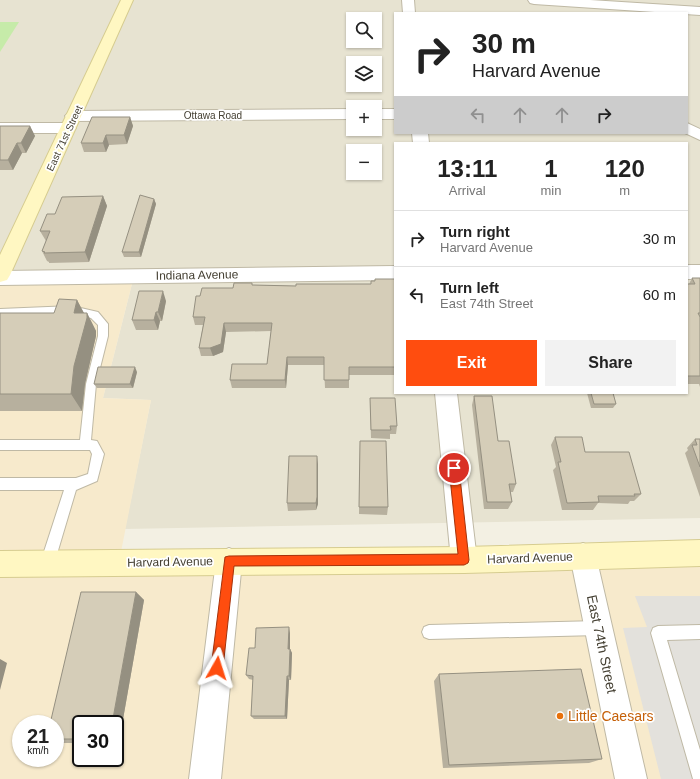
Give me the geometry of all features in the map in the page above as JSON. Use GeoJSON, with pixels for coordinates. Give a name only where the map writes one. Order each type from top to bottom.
{"type":"FeatureCollection","features":[{"type":"Feature","properties":{"kind":"main road","name":"East 71st Street"},"geometry":{"type":"LineString","coordinates":[[0,277],[127,0]]}},
{"type":"Feature","properties":{"kind":"main road","name":"Harvard Avenue"},"geometry":{"type":"LineString","coordinates":[[0,564],[464,560],[700,554]]}},
{"type":"Feature","properties":{"kind":"street"},"geometry":{"type":"LineString","coordinates":[[408,0],[409,12]]}},
{"type":"Feature","properties":{"kind":"street"},"geometry":{"type":"LineString","coordinates":[[534,0],[585,5],[700,11]]}},
{"type":"Feature","properties":{"kind":"street","name":"Ottawa Road"},"geometry":{"type":"LineString","coordinates":[[0,128],[71,122],[346,114]]}},
{"type":"Feature","properties":{"kind":"street"},"geometry":{"type":"LineString","coordinates":[[382,114],[394,114]]}},
{"type":"Feature","properties":{"kind":"street"},"geometry":{"type":"LineString","coordinates":[[688,129],[700,135]]}},
{"type":"Feature","properties":{"kind":"street"},"geometry":{"type":"LineString","coordinates":[[688,272],[700,272]]}},
{"type":"Feature","properties":{"kind":"street","name":"Indiana Avenue"},"geometry":{"type":"LineString","coordinates":[[0,277],[394,273]]}},
{"type":"Feature","properties":{"kind":"street"},"geometry":{"type":"LineString","coordinates":[[446,394],[464,560]]}},
{"type":"Feature","properties":{"kind":"street","name":"East 74th Street"},"geometry":{"type":"LineString","coordinates":[[583,556],[631,779]]}},
{"type":"Feature","properties":{"kind":"street"},"geometry":{"type":"LineString","coordinates":[[205,779],[229,561]]}},
{"type":"Feature","properties":{"kind":"lane"},"geometry":{"type":"LineString","coordinates":[[0,313],[72,310],[94,315],[103,324],[103,336],[91,384],[85,445]]}},
{"type":"Feature","properties":{"kind":"lane"},"geometry":{"type":"LineString","coordinates":[[0,445],[92,445],[98,454],[93,477],[77,484],[0,484]]}},
{"type":"Feature","properties":{"kind":"lane"},"geometry":{"type":"LineString","coordinates":[[47,564],[71,485]]}},
{"type":"Feature","properties":{"kind":"lane"},"geometry":{"type":"LineString","coordinates":[[429,632],[598,628]]}},
{"type":"Feature","properties":{"kind":"lane"},"geometry":{"type":"LineString","coordinates":[[700,632],[658,633],[700,776]]}},
{"type":"Feature","properties":{"kind":"shaded area"},"geometry":{"type":"Polygon","coordinates":[[[0,0],[700,0],[700,518],[125,529],[151,400],[103,398],[134,276],[0,278],[0,0]]]}},
{"type":"Feature","properties":{"kind":"shaded area"},"geometry":{"type":"Polygon","coordinates":[[[134,276],[103,398],[151,400],[119,562],[700,553],[700,779],[0,779],[0,278],[134,276]]]}},
{"type":"Feature","properties":{"kind":"shaded area"},"geometry":{"type":"Polygon","coordinates":[[[635,596],[700,596],[700,779],[661,779],[623,628],[647,627],[635,596]]]}},
{"type":"Feature","properties":{"kind":"green space"},"geometry":{"type":"Polygon","coordinates":[[[0,22],[19,22],[0,52],[0,22]]]}},
{"type":"Feature","properties":{"kind":"building"},"geometry":{"type":"Polygon","coordinates":[[[92,117],[130,117],[124,135],[106,135],[103,143],[81,143],[92,117]]]}},
{"type":"Feature","properties":{"kind":"building"},"geometry":{"type":"Polygon","coordinates":[[[0,126],[30,126],[21,143],[17,143],[8,160],[0,160],[0,126]]]}},
{"type":"Feature","properties":{"kind":"building"},"geometry":{"type":"Polygon","coordinates":[[[140,195],[154,199],[139,252],[122,252],[140,195]]]}},
{"type":"Feature","properties":{"kind":"building"},"geometry":{"type":"Polygon","coordinates":[[[103,196],[85,252],[44,253],[45,252],[42,251],[50,231],[40,231],[47,214],[55,214],[62,197],[103,196]]]}},
{"type":"Feature","properties":{"kind":"building"},"geometry":{"type":"Polygon","coordinates":[[[692,278],[700,278],[700,313],[698,313],[700,317],[700,376],[688,376],[688,284],[695,284],[692,278]]]}},
{"type":"Feature","properties":{"kind":"building"},"geometry":{"type":"Polygon","coordinates":[[[375,279],[394,279],[394,367],[349,367],[349,380],[324,380],[324,357],[287,357],[285,380],[230,380],[232,364],[267,364],[272,323],[224,323],[221,344],[210,348],[199,348],[205,317],[193,317],[196,296],[200,296],[202,288],[233,288],[234,283],[296,286],[296,284],[371,284],[371,281],[375,281],[375,279]]]}},
{"type":"Feature","properties":{"kind":"building"},"geometry":{"type":"Polygon","coordinates":[[[139,291],[163,291],[158,312],[156,312],[154,320],[132,320],[139,291]]]}},
{"type":"Feature","properties":{"kind":"building"},"geometry":{"type":"Polygon","coordinates":[[[59,299],[77,300],[74,313],[87,313],[74,366],[71,394],[0,394],[0,313],[54,313],[59,299]]]}},
{"type":"Feature","properties":{"kind":"building"},"geometry":{"type":"Polygon","coordinates":[[[98,367],[135,367],[130,384],[94,384],[98,367]]]}},
{"type":"Feature","properties":{"kind":"building"},"geometry":{"type":"Polygon","coordinates":[[[591,394],[613,394],[616,404],[594,404],[591,394]]]}},
{"type":"Feature","properties":{"kind":"building"},"geometry":{"type":"Polygon","coordinates":[[[474,396],[492,396],[498,441],[509,441],[516,484],[509,484],[512,502],[487,502],[474,396]]]}},
{"type":"Feature","properties":{"kind":"building"},"geometry":{"type":"Polygon","coordinates":[[[370,398],[395,398],[397,426],[390,426],[391,430],[371,430],[370,398]]]}},
{"type":"Feature","properties":{"kind":"building"},"geometry":{"type":"Polygon","coordinates":[[[555,437],[582,437],[585,452],[629,452],[641,494],[634,494],[635,496],[598,496],[599,502],[567,503],[558,462],[561,462],[555,437]]]}},
{"type":"Feature","properties":{"kind":"building"},"geometry":{"type":"Polygon","coordinates":[[[695,439],[700,439],[700,467],[692,445],[697,445],[695,439]]]}},
{"type":"Feature","properties":{"kind":"building"},"geometry":{"type":"Polygon","coordinates":[[[360,441],[386,441],[388,507],[359,507],[360,441]]]}},
{"type":"Feature","properties":{"kind":"building"},"geometry":{"type":"Polygon","coordinates":[[[289,456],[317,456],[316,503],[287,503],[289,456]]]}},
{"type":"Feature","properties":{"kind":"building"},"geometry":{"type":"Polygon","coordinates":[[[81,592],[136,592],[114,715],[72,715],[72,739],[64,739],[64,715],[52,715],[81,592]]]}},
{"type":"Feature","properties":{"kind":"building"},"geometry":{"type":"Polygon","coordinates":[[[289,627],[289,676],[287,676],[285,716],[251,716],[253,676],[246,675],[249,648],[255,648],[256,628],[289,627]]]}},
{"type":"Feature","properties":{"kind":"building"},"geometry":{"type":"Polygon","coordinates":[[[581,669],[602,759],[449,765],[439,674],[581,669]]]}},
{"type":"Feature","properties":{"kind":"place","name":"Little Caesars"},"geometry":{"type":"Point","coordinates":[560,716]}},
{"type":"Feature","properties":{"kind":"route"},"geometry":{"type":"LineString","coordinates":[[217,668],[229,561],[464,560],[454,468]]}}]}
